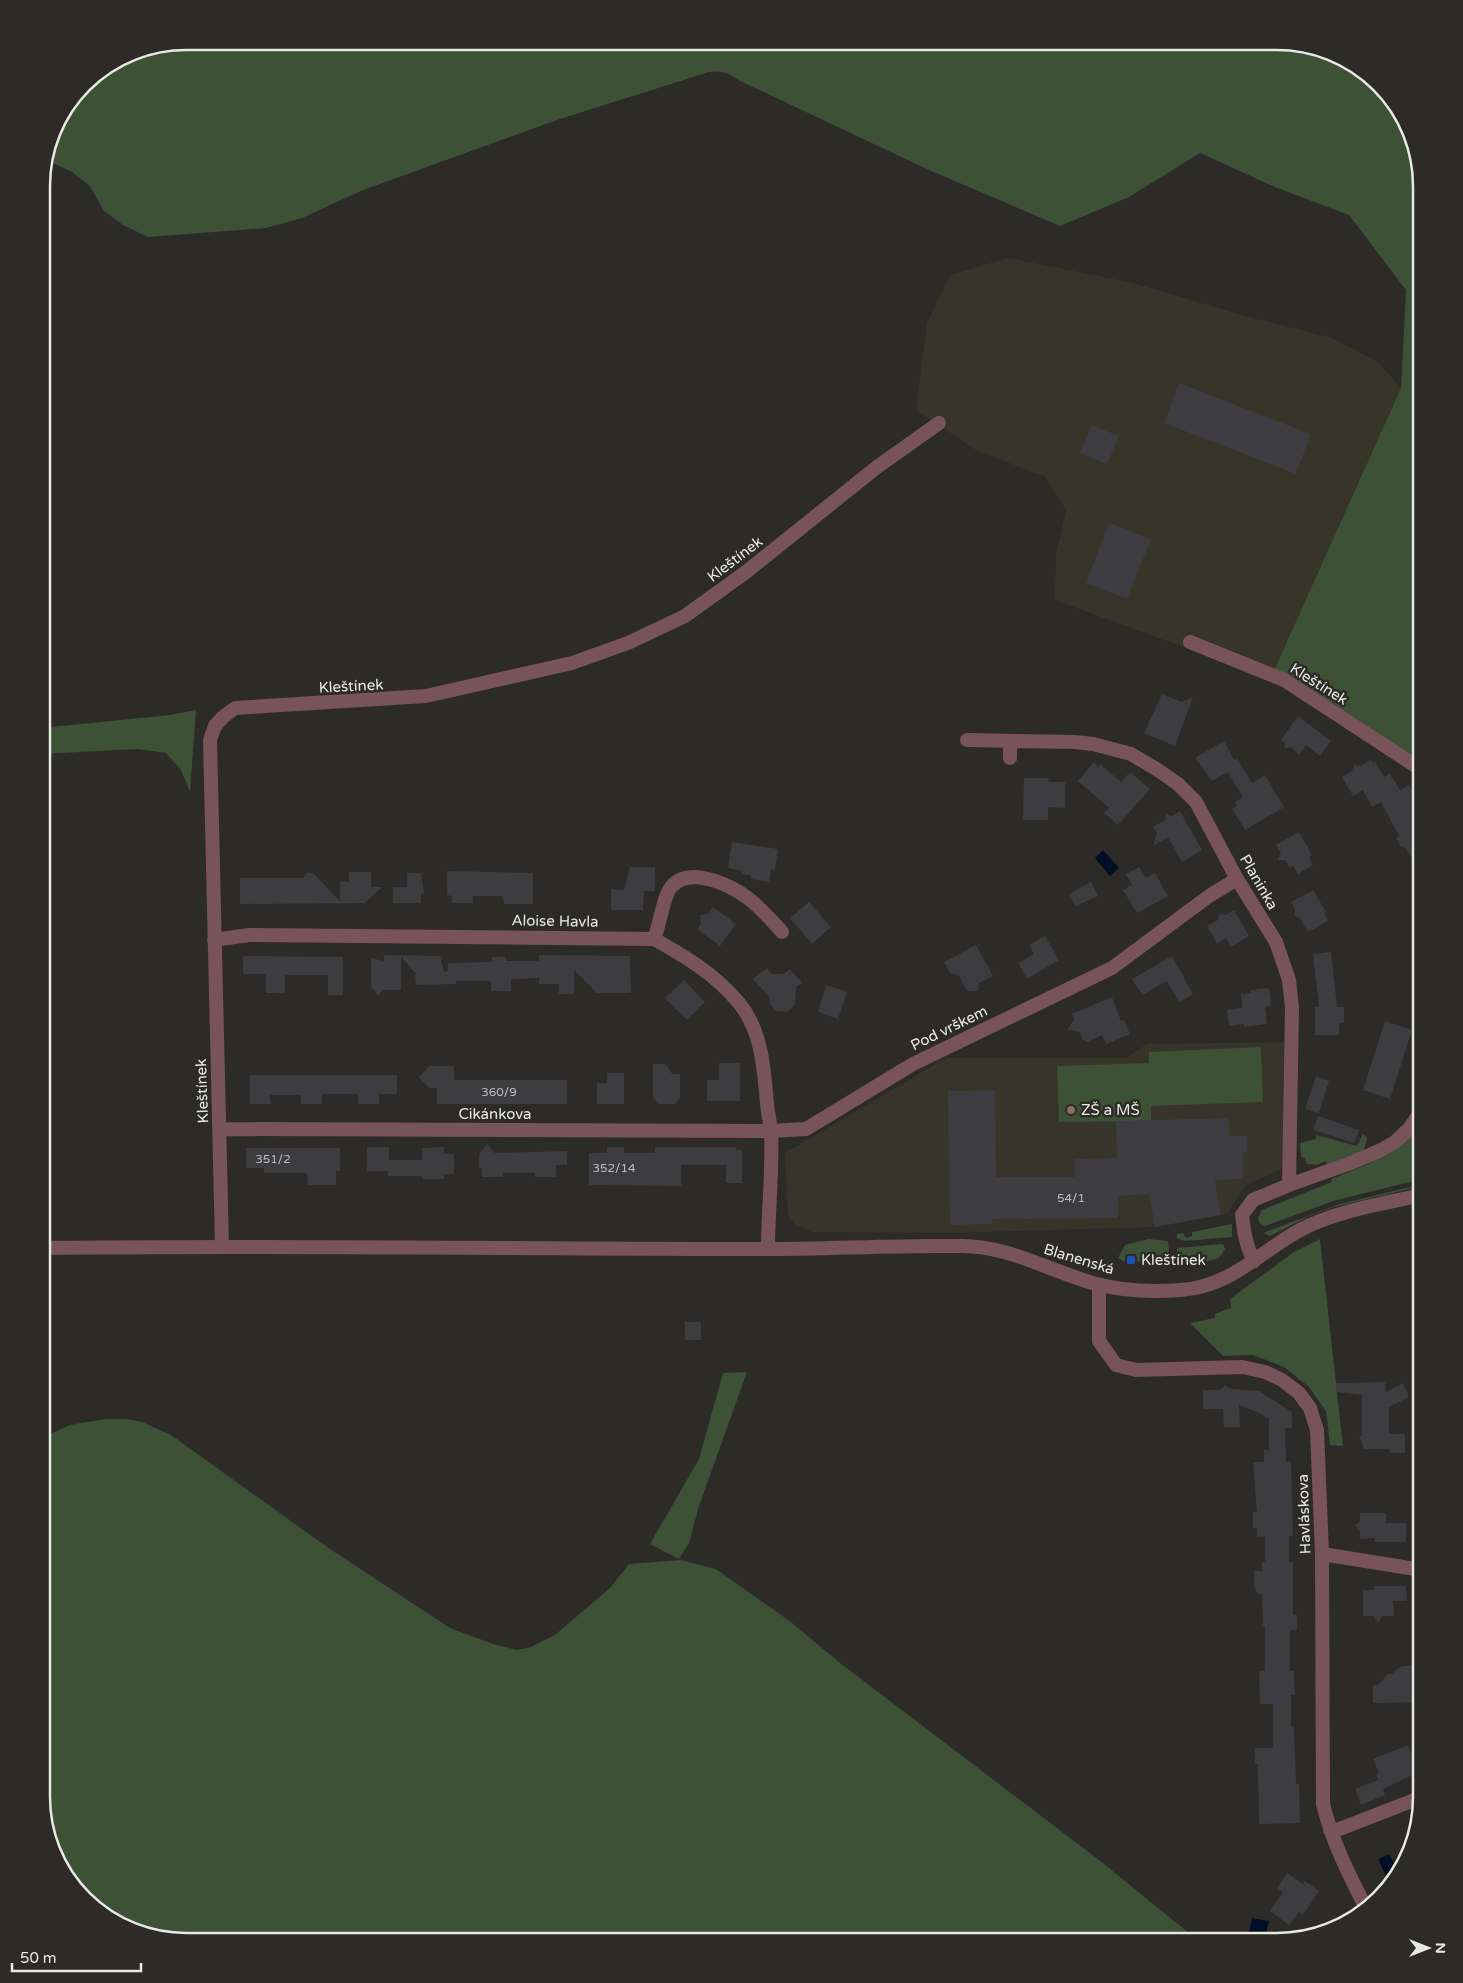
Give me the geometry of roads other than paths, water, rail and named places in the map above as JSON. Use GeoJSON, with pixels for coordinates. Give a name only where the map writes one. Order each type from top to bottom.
{"type":"FeatureCollection","features":[{"type":"Feature","properties":{"kind":"street","name":"Kleštínek"},"geometry":{"type":"LineString","coordinates":[[222,1246],[210,740],[215,726],[223,716],[235,708],[247,706],[303,705],[426,696],[572,662],[628,643],[685,616],[731,583],[877,467],[939,423]]}},
{"type":"Feature","properties":{"kind":"street","name":"Kleštínek"},"geometry":{"type":"LineString","coordinates":[[1190,642],[1284,680],[1413,764]]}},
{"type":"Feature","properties":{"kind":"street","name":"Planinka"},"geometry":{"type":"LineString","coordinates":[[967,740],[1075,742],[1093,744],[1130,754],[1178,784],[1196,802],[1237,879],[1276,942],[1289,980],[1292,1007],[1289,1184]]}},
{"type":"Feature","properties":{"kind":"street"},"geometry":{"type":"LineString","coordinates":[[1010,741],[1010,758]]}},
{"type":"Feature","properties":{"kind":"street"},"geometry":{"type":"LineString","coordinates":[[654,939],[670,887],[682,879],[700,877],[731,887],[750,899],[782,932]]}},
{"type":"Feature","properties":{"kind":"street","name":"Pod vrškem"},"geometry":{"type":"LineString","coordinates":[[771,1131],[806,1129],[921,1060],[1112,968],[1209,896],[1237,879]]}},
{"type":"Feature","properties":{"kind":"street","name":"Aloise Havla"},"geometry":{"type":"LineString","coordinates":[[214,940],[249,935],[654,939],[697,964],[722,985],[740,1004],[753,1027],[761,1052],[771,1131]]}},
{"type":"Feature","properties":{"kind":"street"},"geometry":{"type":"LineString","coordinates":[[1254,1261],[1244,1237],[1242,1215],[1253,1200],[1289,1184],[1380,1151],[1395,1142],[1413,1124]]}},
{"type":"Feature","properties":{"kind":"street","name":"Cikánkova"},"geometry":{"type":"LineString","coordinates":[[220,1129],[771,1131]]}},
{"type":"Feature","properties":{"kind":"street"},"geometry":{"type":"LineString","coordinates":[[768,1249],[771,1131]]}},
{"type":"Feature","properties":{"kind":"street","name":"Blanenská"},"geometry":{"type":"LineString","coordinates":[[50,1248],[222,1246],[768,1249],[964,1246],[1003,1250],[1099,1285],[1158,1290],[1198,1288],[1214,1284],[1239,1271],[1299,1231],[1321,1220],[1413,1197]]}},
{"type":"Feature","properties":{"kind":"street","name":"Havláskova"},"geometry":{"type":"LineString","coordinates":[[1099,1285],[1099,1341],[1116,1365],[1136,1370],[1242,1366],[1274,1376],[1299,1393],[1310,1408],[1317,1430],[1322,1554],[1323,1804],[1330,1830],[1363,1902]]}},
{"type":"Feature","properties":{"kind":"street"},"geometry":{"type":"LineString","coordinates":[[1322,1554],[1413,1569]]}},
{"type":"Feature","properties":{"kind":"street"},"geometry":{"type":"LineString","coordinates":[[1330,1830],[1337,1830],[1413,1801]]}},
{"type":"Feature","properties":{"kind":"water"},"geometry":{"type":"Polygon","coordinates":[[[1103,850],[1119,868],[1110,876],[1095,858],[1103,850]]]}},
{"type":"Feature","properties":{"kind":"water"},"geometry":{"type":"Polygon","coordinates":[[[1389,1854],[1395,1864],[1386,1877],[1378,1859],[1389,1854]]]}},
{"type":"Feature","properties":{"kind":"water"},"geometry":{"type":"Polygon","coordinates":[[[1252,1918],[1269,1921],[1266,1933],[1249,1933],[1252,1918]]]}},
{"type":"Feature","properties":{"kind":"place","name":"ZŠ a MŠ"},"geometry":{"type":"Point","coordinates":[1071,1110]}},
{"type":"Feature","properties":{"kind":"place","name":"Kleštínek"},"geometry":{"type":"Point","coordinates":[1131,1260]}}]}
